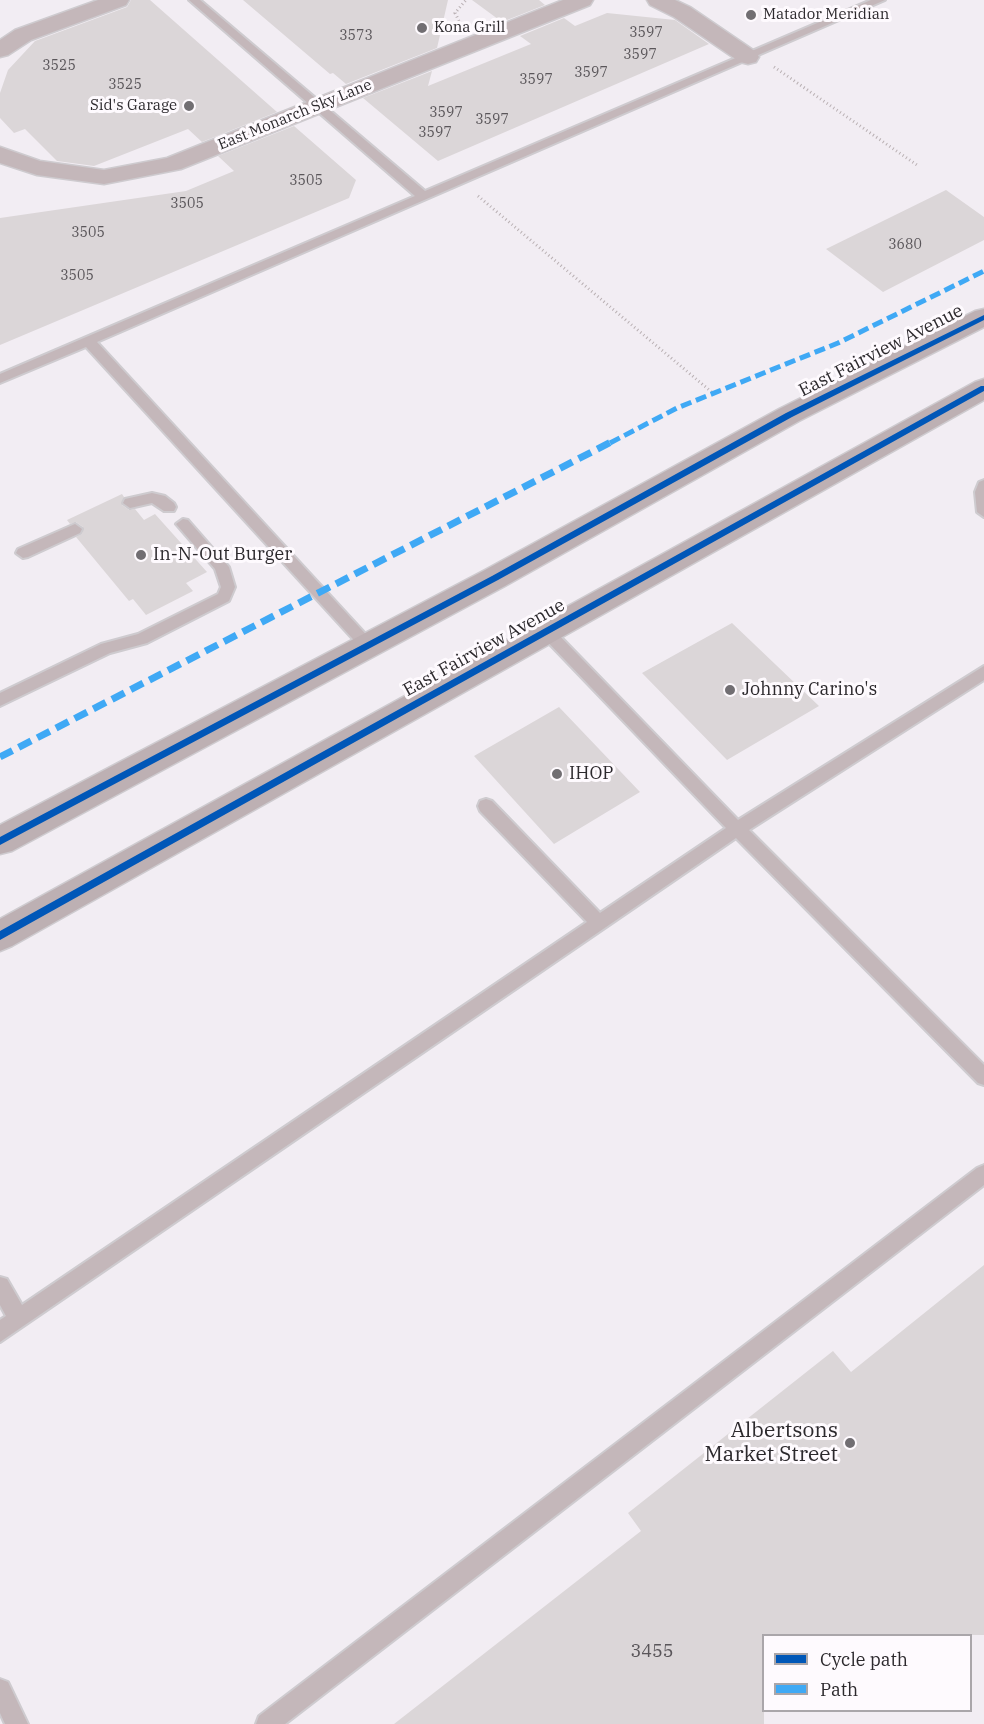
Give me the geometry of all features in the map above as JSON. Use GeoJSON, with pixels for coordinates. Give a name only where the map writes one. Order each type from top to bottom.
{"type":"FeatureCollection","features":[{"type":"Feature","properties":{"kind":"main road","name":"East Fairview Avenue"},"geometry":{"type":"LineString","coordinates":[[0,841],[789,416],[984,317]]}},
{"type":"Feature","properties":{"kind":"main road","name":"East Fairview Avenue"},"geometry":{"type":"LineString","coordinates":[[0,936],[984,388]]}},
{"type":"Feature","properties":{"kind":"street"},"geometry":{"type":"LineString","coordinates":[[0,50],[40,28],[118,0]]}},
{"type":"Feature","properties":{"kind":"street","name":"East Monarch Sky Lane"},"geometry":{"type":"LineString","coordinates":[[0,154],[38,168],[89,176],[119,176],[173,164],[582,0]]}},
{"type":"Feature","properties":{"kind":"street"},"geometry":{"type":"LineString","coordinates":[[658,0],[752,55]]}},
{"type":"Feature","properties":{"kind":"lane"},"geometry":{"type":"LineString","coordinates":[[194,0],[424,197]]}},
{"type":"Feature","properties":{"kind":"lane"},"geometry":{"type":"LineString","coordinates":[[0,379],[880,0]]}},
{"type":"Feature","properties":{"kind":"lane"},"geometry":{"type":"LineString","coordinates":[[88,341],[367,645]]}},
{"type":"Feature","properties":{"kind":"lane"},"geometry":{"type":"LineString","coordinates":[[984,484],[981,492],[984,512]]}},
{"type":"Feature","properties":{"kind":"lane"},"geometry":{"type":"LineString","coordinates":[[130,503],[152,498],[160,500],[169,507]]}},
{"type":"Feature","properties":{"kind":"lane"},"geometry":{"type":"LineString","coordinates":[[0,700],[106,648],[142,639],[224,597],[228,587],[222,567],[183,524]]}},
{"type":"Feature","properties":{"kind":"lane"},"geometry":{"type":"LineString","coordinates":[[23,553],[75,529]]}},
{"type":"Feature","properties":{"kind":"lane"},"geometry":{"type":"LineString","coordinates":[[547,632],[737,829],[984,1077]]}},
{"type":"Feature","properties":{"kind":"lane"},"geometry":{"type":"LineString","coordinates":[[0,1332],[737,829],[984,672]]}},
{"type":"Feature","properties":{"kind":"lane"},"geometry":{"type":"LineString","coordinates":[[486,806],[599,922]]}},
{"type":"Feature","properties":{"kind":"lane"},"geometry":{"type":"LineString","coordinates":[[267,1724],[984,1173]]}},
{"type":"Feature","properties":{"kind":"lane"},"geometry":{"type":"LineString","coordinates":[[0,1286],[19,1319]]}},
{"type":"Feature","properties":{"kind":"lane"},"geometry":{"type":"LineString","coordinates":[[0,1690],[17,1724]]}},
{"type":"Feature","properties":{"kind":"path"},"geometry":{"type":"LineString","coordinates":[[752,55],[765,61],[916,165]]}},
{"type":"Feature","properties":{"kind":"path"},"geometry":{"type":"LineString","coordinates":[[460,181],[714,394]]}},
{"type":"Feature","properties":{"kind":"building"},"geometry":{"type":"Polygon","coordinates":[[[131,0],[150,0],[277,112],[202,142],[188,129],[94,166],[57,161],[25,129],[14,133],[0,118],[0,93],[8,70],[35,41],[127,7],[131,0]]]}},
{"type":"Feature","properties":{"kind":"building"},"geometry":{"type":"Polygon","coordinates":[[[243,0],[448,0],[437,48],[346,84],[333,73],[330,74],[243,0]]]}},
{"type":"Feature","properties":{"kind":"building"},"geometry":{"type":"Polygon","coordinates":[[[472,0],[539,0],[545,5],[502,22],[472,0]]]}},
{"type":"Feature","properties":{"kind":"building"},"geometry":{"type":"Polygon","coordinates":[[[607,13],[675,20],[709,44],[438,161],[363,98],[432,71],[428,86],[531,44],[520,36],[564,18],[575,26],[607,13]]]}},
{"type":"Feature","properties":{"kind":"building"},"geometry":{"type":"Polygon","coordinates":[[[294,126],[356,180],[349,198],[0,345],[0,218],[186,191],[234,171],[218,156],[294,126]]]}},
{"type":"Feature","properties":{"kind":"building"},"geometry":{"type":"Polygon","coordinates":[[[946,190],[984,217],[984,240],[883,292],[826,249],[946,190]]]}},
{"type":"Feature","properties":{"kind":"building","name":"In-N-Out Burger"},"geometry":{"type":"Polygon","coordinates":[[[122,494],[124,497],[122,505],[129,510],[135,509],[144,520],[155,514],[207,572],[186,583],[193,591],[146,615],[133,599],[129,601],[76,537],[82,534],[83,527],[76,522],[70,524],[67,520],[122,494]]]}},
{"type":"Feature","properties":{"kind":"building","name":"Johnny Carino's"},"geometry":{"type":"Polygon","coordinates":[[[732,623],[819,706],[727,760],[642,673],[732,623]]]}},
{"type":"Feature","properties":{"kind":"building","name":"IHOP"},"geometry":{"type":"Polygon","coordinates":[[[559,707],[640,792],[554,844],[474,756],[559,707]]]}},
{"type":"Feature","properties":{"kind":"building","name":"Albertsons Market Street"},"geometry":{"type":"Polygon","coordinates":[[[984,1265],[984,1635],[762,1634],[764,1724],[394,1724],[641,1531],[628,1513],[833,1351],[851,1372],[984,1265]]]}},
{"type":"Feature","properties":{"kind":"marked path"},"geometry":{"type":"LineString","coordinates":[[0,757],[677,408],[838,343],[984,271]]}},
{"type":"Feature","properties":{"kind":"cycle path"},"geometry":{"type":"LineString","coordinates":[[0,841],[495,578],[789,415],[984,317]]}},
{"type":"Feature","properties":{"kind":"cycle path"},"geometry":{"type":"LineString","coordinates":[[0,936],[984,388]]}},
{"type":"Feature","properties":{"kind":"place","name":"Matador Meridian"},"geometry":{"type":"Point","coordinates":[751,15]}},
{"type":"Feature","properties":{"kind":"place","name":"Kona Grill"},"geometry":{"type":"Point","coordinates":[422,28]}},
{"type":"Feature","properties":{"kind":"place","name":"Sid's Garage"},"geometry":{"type":"Point","coordinates":[189,106]}},
{"type":"Feature","properties":{"kind":"place","name":"In-N-Out Burger"},"geometry":{"type":"Point","coordinates":[141,555]}},
{"type":"Feature","properties":{"kind":"place","name":"Johnny Carino's"},"geometry":{"type":"Point","coordinates":[730,690]}},
{"type":"Feature","properties":{"kind":"place","name":"IHOP"},"geometry":{"type":"Point","coordinates":[557,774]}},
{"type":"Feature","properties":{"kind":"place","name":"Albertsons Market Street"},"geometry":{"type":"Point","coordinates":[850,1443]}}]}
